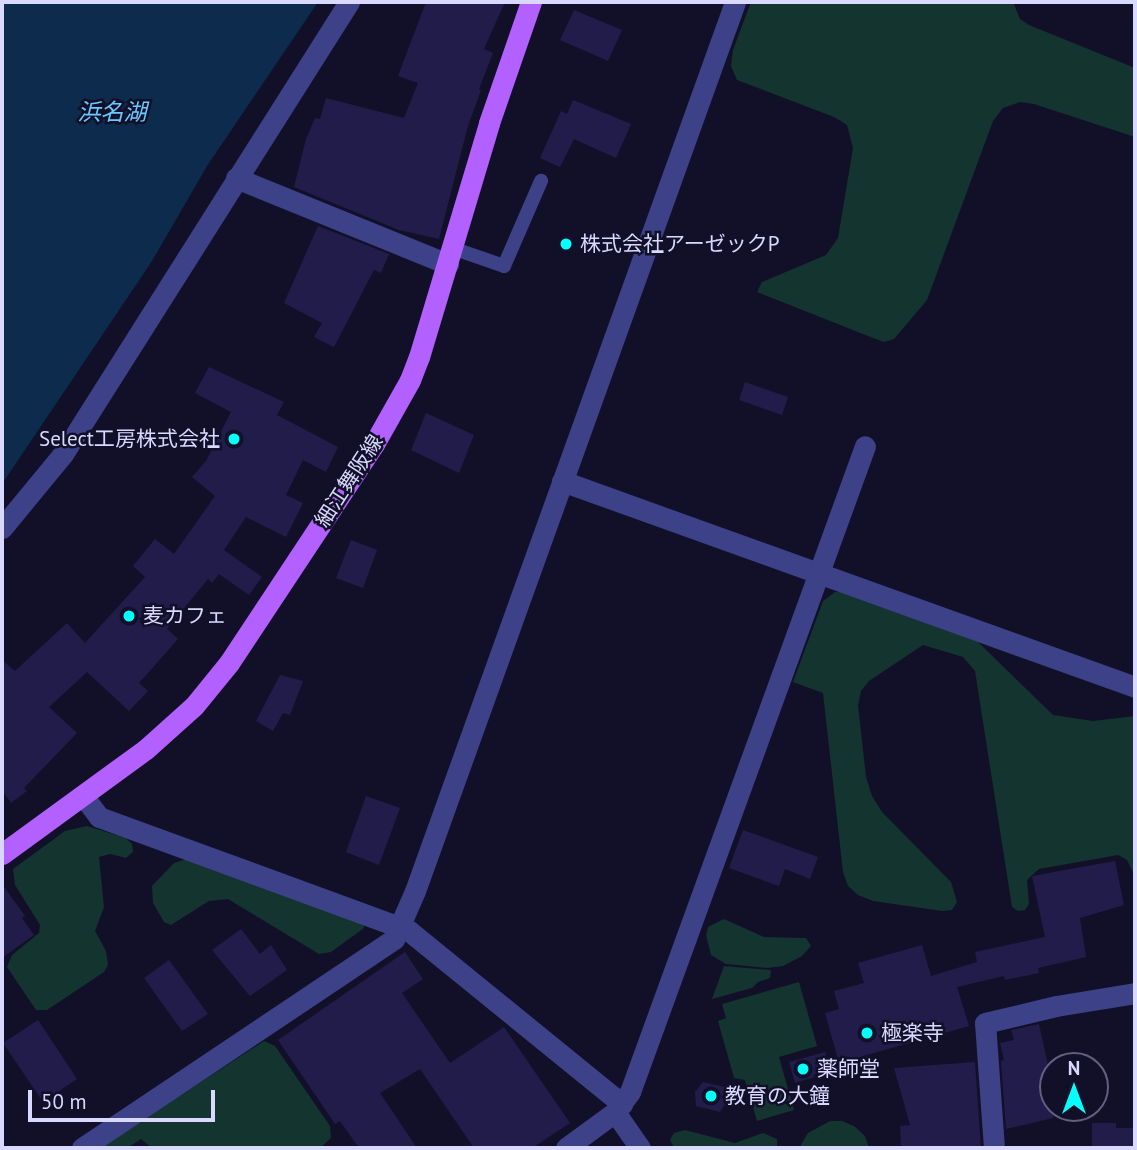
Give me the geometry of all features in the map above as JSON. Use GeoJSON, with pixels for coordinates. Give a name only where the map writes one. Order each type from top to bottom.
{"type":"FeatureCollection","features":[{"type":"Feature","properties":{"kind":"main road","name":"細江舞阪線"},"geometry":{"type":"LineString","coordinates":[[2,854],[84,797],[169,730],[194,706],[229,663],[399,402],[419,357],[503,78],[531,2]]}},
{"type":"Feature","properties":{"kind":"street"},"geometry":{"type":"LineString","coordinates":[[2,528],[63,454],[349,2]]}},
{"type":"Feature","properties":{"kind":"street"},"geometry":{"type":"LineString","coordinates":[[82,1148],[394,939],[735,2]]}},
{"type":"Feature","properties":{"kind":"street"},"geometry":{"type":"LineString","coordinates":[[236,178],[450,256]]}},
{"type":"Feature","properties":{"kind":"street"},"geometry":{"type":"LineString","coordinates":[[566,1148],[618,1108],[638,1071],[865,446]]}},
{"type":"Feature","properties":{"kind":"street"},"geometry":{"type":"LineString","coordinates":[[562,481],[1135,687]]}},
{"type":"Feature","properties":{"kind":"street"},"geometry":{"type":"LineString","coordinates":[[84,797],[99,817],[400,926],[618,1108],[644,1146]]}},
{"type":"Feature","properties":{"kind":"street"},"geometry":{"type":"LineString","coordinates":[[994,1148],[985,1023],[1056,1006],[1135,993]]}},
{"type":"Feature","properties":{"kind":"lane"},"geometry":{"type":"LineString","coordinates":[[450,256],[504,267],[541,181]]}},
{"type":"Feature","properties":{"kind":"green space"},"geometry":{"type":"Polygon","coordinates":[[[751,2],[1013,2],[1020,19],[1029,25],[1135,68],[1135,137],[1034,104],[1020,102],[1003,108],[993,121],[927,300],[894,339],[884,342],[757,292],[762,282],[826,255],[838,238],[853,148],[847,125],[834,117],[737,80],[731,66],[733,50],[751,2]]]}},
{"type":"Feature","properties":{"kind":"green space"},"geometry":{"type":"Polygon","coordinates":[[[835,592],[844,592],[978,642],[1053,715],[1093,721],[1135,716],[1135,877],[1127,860],[1118,855],[1039,869],[1027,880],[1029,904],[1025,910],[1018,911],[1012,907],[975,671],[963,657],[923,645],[869,681],[861,691],[858,705],[866,777],[872,796],[882,812],[951,882],[957,902],[952,910],[942,911],[873,901],[858,895],[848,886],[843,872],[823,693],[793,682],[823,601],[835,592]]]}},
{"type":"Feature","properties":{"kind":"green space"},"geometry":{"type":"Polygon","coordinates":[[[87,826],[126,838],[132,844],[133,852],[126,858],[110,854],[99,857],[104,907],[95,931],[106,951],[108,965],[104,972],[47,1010],[36,1010],[7,967],[12,955],[39,933],[40,925],[15,885],[13,869],[65,831],[87,826]]]}},
{"type":"Feature","properties":{"kind":"green space"},"geometry":{"type":"Polygon","coordinates":[[[190,858],[363,921],[364,928],[331,952],[319,954],[228,899],[209,901],[171,925],[164,922],[153,903],[152,886],[174,863],[190,858]]]}},
{"type":"Feature","properties":{"kind":"green space"},"geometry":{"type":"Polygon","coordinates":[[[724,919],[764,937],[806,938],[811,946],[802,956],[783,966],[767,968],[726,964],[711,955],[706,935],[708,927],[724,919]]]}},
{"type":"Feature","properties":{"kind":"green space"},"geometry":{"type":"Polygon","coordinates":[[[724,966],[771,970],[770,978],[758,982],[752,988],[712,999],[724,966]]]}},
{"type":"Feature","properties":{"kind":"green space"},"geometry":{"type":"Polygon","coordinates":[[[799,982],[817,1046],[779,1057],[794,1110],[757,1121],[745,1080],[734,1078],[718,1021],[726,1018],[722,1004],[799,982]]]}},
{"type":"Feature","properties":{"kind":"green space"},"geometry":{"type":"Polygon","coordinates":[[[264,1041],[275,1046],[330,1126],[331,1138],[320,1148],[152,1148],[141,1139],[127,1148],[99,1148],[264,1041]]]}},
{"type":"Feature","properties":{"kind":"green space"},"geometry":{"type":"Polygon","coordinates":[[[830,1121],[842,1121],[854,1126],[865,1136],[869,1148],[799,1148],[808,1133],[830,1121]]]}},
{"type":"Feature","properties":{"kind":"green space"},"geometry":{"type":"Polygon","coordinates":[[[685,1130],[735,1143],[763,1133],[777,1139],[777,1145],[776,1148],[673,1146],[670,1140],[674,1133],[685,1130]]]}},
{"type":"Feature","properties":{"kind":"water","name":"浜名湖"},"geometry":{"type":"Polygon","coordinates":[[[2,2],[318,2],[207,166],[152,261],[2,484],[2,2]]]}},
{"type":"Feature","properties":{"kind":"building"},"geometry":{"type":"Polygon","coordinates":[[[426,2],[505,2],[484,49],[493,53],[468,126],[439,239],[399,230],[294,187],[306,139],[315,118],[320,119],[326,98],[404,118],[418,83],[398,76],[426,2]]]}},
{"type":"Feature","properties":{"kind":"building"},"geometry":{"type":"Polygon","coordinates":[[[574,10],[622,30],[608,61],[560,40],[574,10]]]}},
{"type":"Feature","properties":{"kind":"building"},"geometry":{"type":"Polygon","coordinates":[[[573,100],[631,124],[616,158],[574,139],[560,167],[540,158],[561,111],[567,114],[573,100]]]}},
{"type":"Feature","properties":{"kind":"building"},"geometry":{"type":"Polygon","coordinates":[[[318,226],[389,254],[381,273],[374,270],[334,347],[314,337],[322,323],[284,303],[318,226]]]}},
{"type":"Feature","properties":{"kind":"building"},"geometry":{"type":"Polygon","coordinates":[[[209,367],[284,402],[277,415],[338,447],[326,472],[303,460],[286,495],[303,503],[286,537],[246,517],[224,550],[262,577],[249,595],[219,574],[212,583],[208,579],[167,629],[178,639],[139,683],[148,691],[129,711],[87,672],[49,707],[77,733],[24,788],[27,791],[11,803],[2,790],[2,660],[15,671],[67,623],[85,643],[145,577],[133,566],[155,539],[174,554],[215,496],[192,477],[206,461],[231,412],[195,393],[209,367]]]}},
{"type":"Feature","properties":{"kind":"building"},"geometry":{"type":"Polygon","coordinates":[[[745,382],[788,397],[782,415],[739,400],[745,382]]]}},
{"type":"Feature","properties":{"kind":"building"},"geometry":{"type":"Polygon","coordinates":[[[426,413],[474,435],[459,473],[411,450],[426,413]]]}},
{"type":"Feature","properties":{"kind":"building"},"geometry":{"type":"Polygon","coordinates":[[[351,540],[377,550],[363,588],[336,578],[351,540]]]}},
{"type":"Feature","properties":{"kind":"building"},"geometry":{"type":"Polygon","coordinates":[[[280,675],[303,681],[290,715],[283,713],[273,731],[256,721],[280,675]]]}},
{"type":"Feature","properties":{"kind":"building"},"geometry":{"type":"Polygon","coordinates":[[[366,796],[400,808],[379,865],[346,852],[366,796]]]}},
{"type":"Feature","properties":{"kind":"building"},"geometry":{"type":"Polygon","coordinates":[[[743,830],[818,857],[810,879],[785,869],[779,886],[729,868],[743,830]]]}},
{"type":"Feature","properties":{"kind":"building"},"geometry":{"type":"Polygon","coordinates":[[[1115,861],[1124,905],[1080,918],[1086,957],[1038,968],[1039,973],[1005,980],[1004,976],[957,987],[969,1026],[839,1063],[825,1013],[839,1009],[834,991],[864,983],[858,963],[922,945],[931,976],[977,962],[975,952],[1045,937],[1032,876],[1115,861]]]}},
{"type":"Feature","properties":{"kind":"building"},"geometry":{"type":"Polygon","coordinates":[[[2,884],[25,916],[22,918],[34,935],[2,958],[2,884]]]}},
{"type":"Feature","properties":{"kind":"building"},"geometry":{"type":"Polygon","coordinates":[[[241,929],[260,954],[271,945],[287,970],[250,996],[212,950],[241,929]]]}},
{"type":"Feature","properties":{"kind":"building"},"geometry":{"type":"Polygon","coordinates":[[[405,952],[423,979],[402,993],[450,1063],[504,1027],[570,1123],[532,1148],[474,1148],[420,1069],[380,1093],[417,1148],[359,1148],[340,1121],[335,1124],[278,1040],[405,952]]]}},
{"type":"Feature","properties":{"kind":"building"},"geometry":{"type":"Polygon","coordinates":[[[169,960],[208,1014],[182,1031],[144,978],[169,960]]]}},
{"type":"Feature","properties":{"kind":"building"},"geometry":{"type":"Polygon","coordinates":[[[38,1020],[77,1079],[43,1102],[3,1043],[38,1020]]]}},
{"type":"Feature","properties":{"kind":"building"},"geometry":{"type":"Polygon","coordinates":[[[1039,1024],[1045,1052],[1039,1052],[1039,1121],[1006,1129],[1001,1061],[1004,1060],[1000,1043],[1014,1040],[1011,1030],[1039,1024]]]}},
{"type":"Feature","properties":{"kind":"building"},"geometry":{"type":"Polygon","coordinates":[[[825,1052],[831,1072],[795,1083],[789,1062],[825,1052]]]}},
{"type":"Feature","properties":{"kind":"building"},"geometry":{"type":"Polygon","coordinates":[[[975,1062],[981,1148],[901,1148],[900,1126],[910,1125],[894,1068],[975,1062]]]}},
{"type":"Feature","properties":{"kind":"building","name":"教育の大鐘"},"geometry":{"type":"Polygon","coordinates":[[[703,1082],[725,1087],[727,1101],[720,1112],[696,1106],[695,1092],[703,1082]]]}},
{"type":"Feature","properties":{"kind":"building"},"geometry":{"type":"Polygon","coordinates":[[[1092,1123],[1116,1123],[1116,1128],[1135,1128],[1135,1148],[1092,1148],[1092,1123]]]}},
{"type":"Feature","properties":{"kind":"place","name":"株式会社アーゼックP"},"geometry":{"type":"Point","coordinates":[566,244]}},
{"type":"Feature","properties":{"kind":"place","name":"Select工房株式会社"},"geometry":{"type":"Point","coordinates":[234,439]}},
{"type":"Feature","properties":{"kind":"place","name":"麦カフェ"},"geometry":{"type":"Point","coordinates":[129,616]}},
{"type":"Feature","properties":{"kind":"place","name":"極楽寺"},"geometry":{"type":"Point","coordinates":[867,1033]}},
{"type":"Feature","properties":{"kind":"place","name":"薬師堂"},"geometry":{"type":"Point","coordinates":[803,1069]}},
{"type":"Feature","properties":{"kind":"place","name":"教育の大鐘"},"geometry":{"type":"Point","coordinates":[711,1096]}}]}
